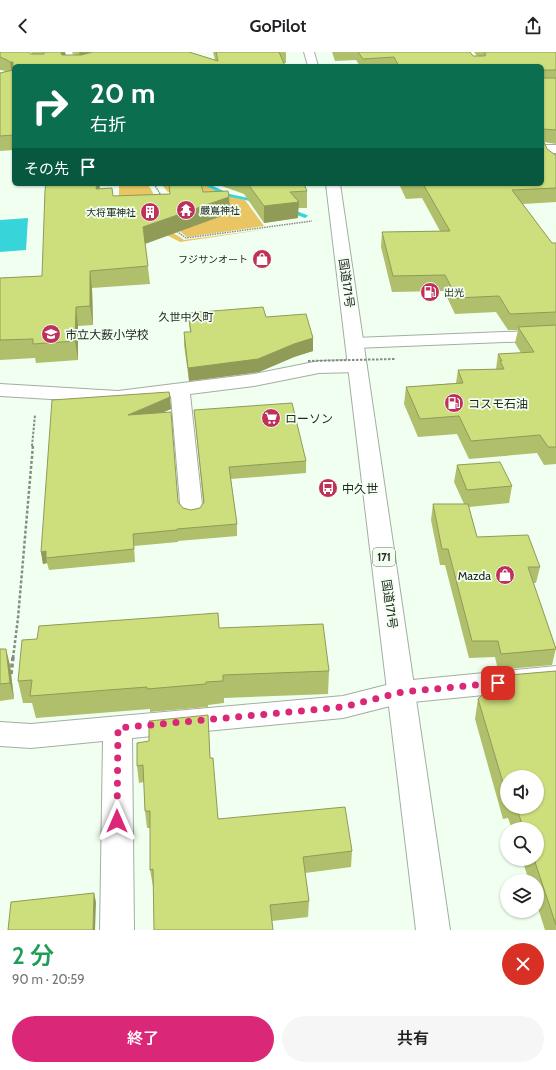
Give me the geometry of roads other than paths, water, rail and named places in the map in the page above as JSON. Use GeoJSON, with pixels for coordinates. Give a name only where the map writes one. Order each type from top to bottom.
{"type":"FeatureCollection","features":[{"type":"Feature","properties":{"kind":"main road"},"geometry":{"type":"LineString","coordinates":[[67,52],[70,58],[83,63],[78,64]]}},
{"type":"Feature","properties":{"kind":"main road"},"geometry":{"type":"LineString","coordinates":[[309,52],[312,64]]}},
{"type":"Feature","properties":{"kind":"main road","name":"国道171号"},"geometry":{"type":"LineString","coordinates":[[333,186],[433,930]]}},
{"type":"Feature","properties":{"kind":"main road"},"geometry":{"type":"LineString","coordinates":[[355,343],[556,335]]}},
{"type":"Feature","properties":{"kind":"main road"},"geometry":{"type":"LineString","coordinates":[[0,390],[118,397],[254,380],[319,367],[358,366]]}},
{"type":"Feature","properties":{"kind":"main road"},"geometry":{"type":"LineString","coordinates":[[180,390],[192,514]]}},
{"type":"Feature","properties":{"kind":"main road"},"geometry":{"type":"LineString","coordinates":[[0,734],[31,736],[343,707],[402,692],[556,677]]}},
{"type":"Feature","properties":{"kind":"main road"},"geometry":{"type":"LineString","coordinates":[[117,930],[118,728]]}},
{"type":"Feature","properties":{"kind":"water"},"geometry":{"type":"Polygon","coordinates":[[[28,218],[26,250],[0,252],[0,220],[28,218]]]}},
{"type":"Feature","properties":{"kind":"waterway"},"geometry":{"type":"LineString","coordinates":[[209,186],[228,195],[259,201]]}},
{"type":"Feature","properties":{"kind":"waterway"},"geometry":{"type":"LineString","coordinates":[[288,210],[305,216]]}},
{"type":"Feature","properties":{"kind":"place","name":"嚴嶌神社"},"geometry":{"type":"Point","coordinates":[186,210]}},
{"type":"Feature","properties":{"kind":"place","name":"大将軍神社"},"geometry":{"type":"Point","coordinates":[150,212]}},
{"type":"Feature","properties":{"kind":"place","name":"フジサンオート"},"geometry":{"type":"Point","coordinates":[262,259]}},
{"type":"Feature","properties":{"kind":"place","name":"出光"},"geometry":{"type":"Point","coordinates":[430,292]}},
{"type":"Feature","properties":{"kind":"place","name":"市立大薮小学校"},"geometry":{"type":"Point","coordinates":[51,334]}},
{"type":"Feature","properties":{"kind":"place","name":"コスモ石油"},"geometry":{"type":"Point","coordinates":[454,403]}},
{"type":"Feature","properties":{"kind":"place","name":"ローソン"},"geometry":{"type":"Point","coordinates":[271,418]}},
{"type":"Feature","properties":{"kind":"place","name":"中久世"},"geometry":{"type":"Point","coordinates":[328,488]}},
{"type":"Feature","properties":{"kind":"place","name":"Mazda"},"geometry":{"type":"Point","coordinates":[505,575]}},
{"type":"Feature","properties":{"kind":"district","name":"久世中久町"},"geometry":{"type":"Point","coordinates":[186,317]}}]}
